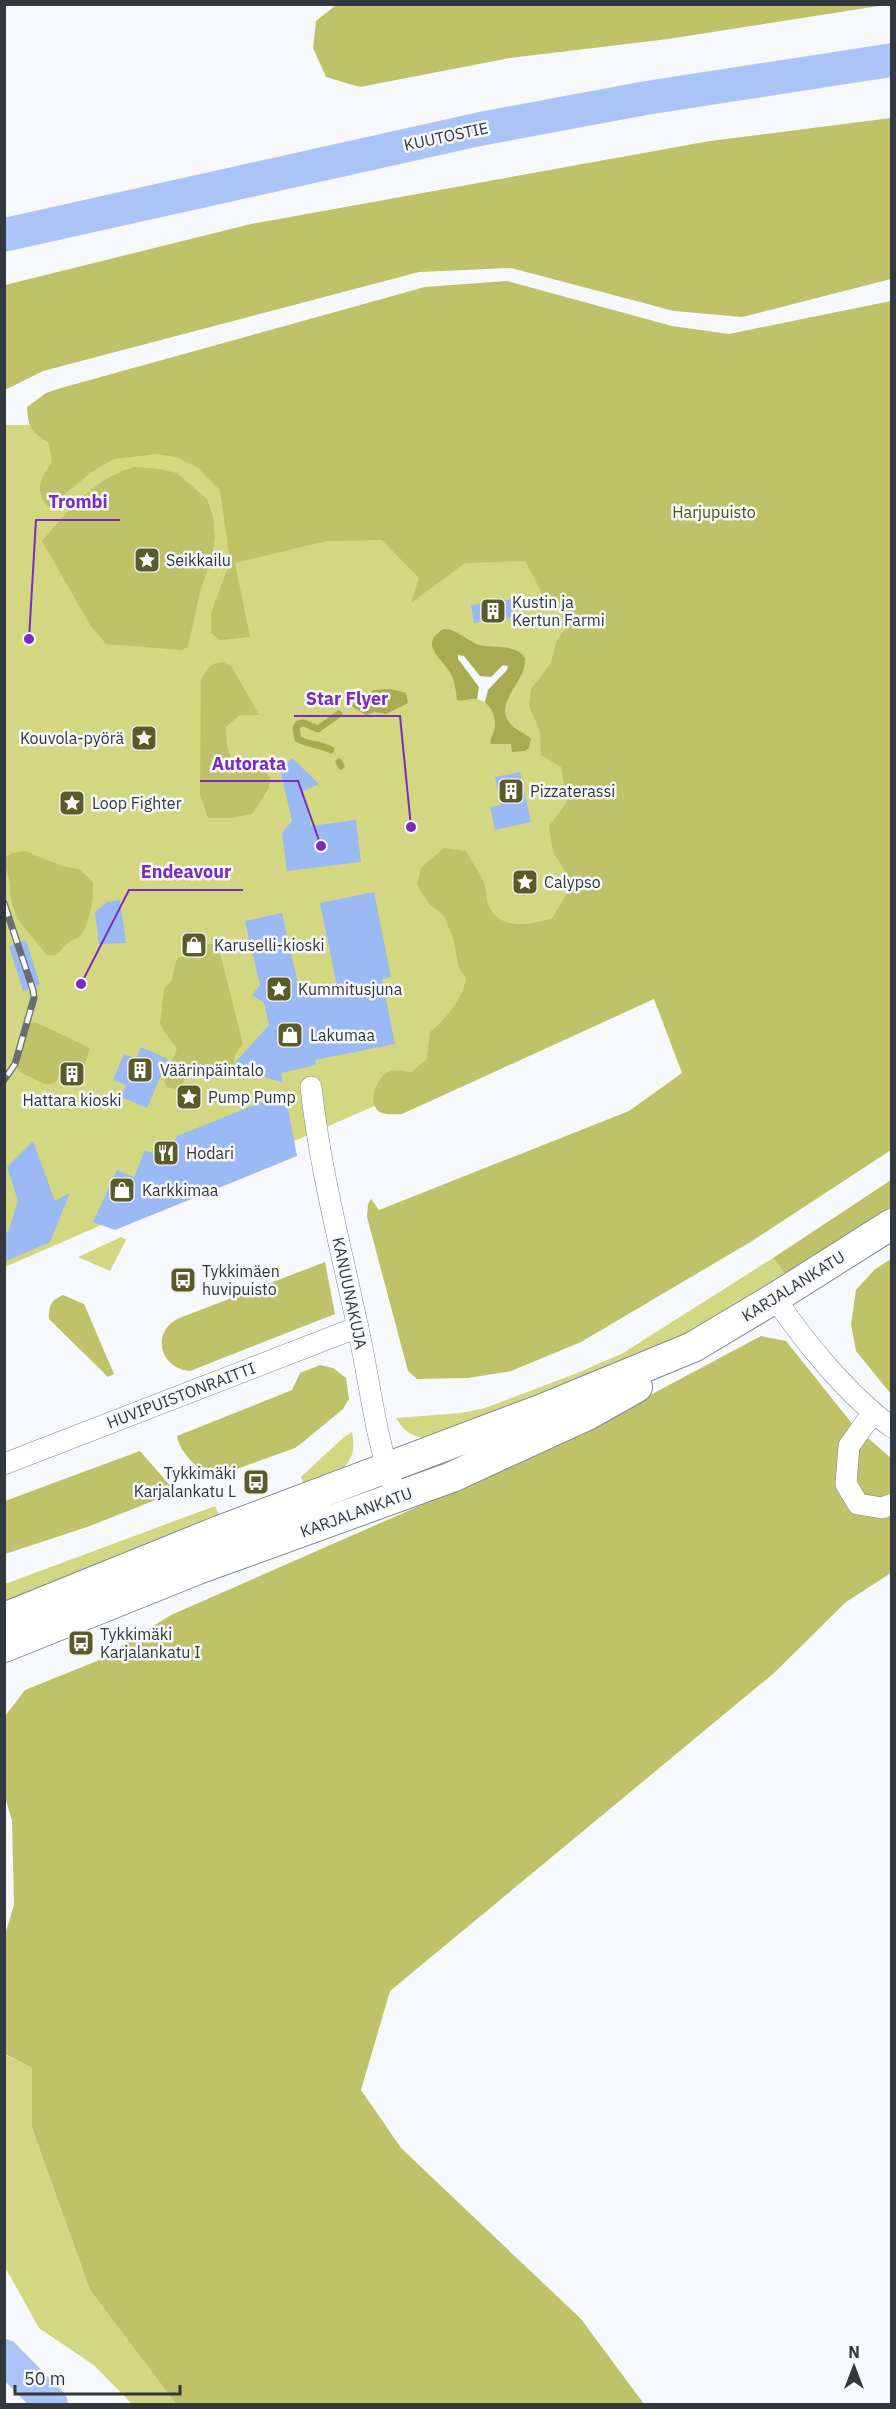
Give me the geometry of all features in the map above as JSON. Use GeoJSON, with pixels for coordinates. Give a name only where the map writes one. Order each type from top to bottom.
{"type":"FeatureCollection","features":[{"type":"Feature","properties":{"kind":"highway","name":"KUUTOSTIE"},"geometry":{"type":"LineString","coordinates":[[4,235],[480,129],[646,98],[891,60]]}},
{"type":"Feature","properties":{"kind":"highway"},"geometry":{"type":"LineString","coordinates":[[4,2356],[51,2404]]}},
{"type":"Feature","properties":{"kind":"main road","name":"KARJALANKATU"},"geometry":{"type":"LineString","coordinates":[[4,1618],[219,1531],[540,1410],[693,1347],[891,1224]]}},
{"type":"Feature","properties":{"kind":"main road","name":"KARJALANKATU"},"geometry":{"type":"LineString","coordinates":[[4,1647],[198,1569],[452,1477],[589,1414],[662,1373],[693,1347]]}},
{"type":"Feature","properties":{"kind":"street","name":"KANUUNAKUJA"},"geometry":{"type":"LineString","coordinates":[[311,1087],[324,1184],[358,1327],[387,1468],[397,1497]]}},
{"type":"Feature","properties":{"kind":"street"},"geometry":{"type":"LineString","coordinates":[[774,1298],[796,1331],[872,1414],[891,1427]]}},
{"type":"Feature","properties":{"kind":"street","name":"HUVIPUISTONRAITTI"},"geometry":{"type":"LineString","coordinates":[[4,1464],[358,1327]]}},
{"type":"Feature","properties":{"kind":"street"},"geometry":{"type":"LineString","coordinates":[[872,1414],[849,1446],[846,1484],[858,1504],[882,1508],[891,1504]]}},
{"type":"Feature","properties":{"kind":"green space"},"geometry":{"type":"Polygon","coordinates":[[[336,5],[885,5],[668,39],[510,58],[360,87],[326,77],[313,48],[316,21],[336,5]]]}},
{"type":"Feature","properties":{"kind":"green space"},"geometry":{"type":"Polygon","coordinates":[[[891,118],[891,279],[742,317],[674,311],[511,268],[419,272],[43,371],[5,390],[5,285],[251,224],[710,141],[891,118]]]}},
{"type":"Feature","properties":{"kind":"green space","name":"Harjupuisto"},"geometry":{"type":"Polygon","coordinates":[[[507,281],[672,326],[729,334],[891,301],[891,1150],[752,1241],[581,1342],[511,1371],[468,1378],[417,1379],[408,1371],[367,1217],[368,1204],[371,1199],[379,1210],[629,1111],[682,1073],[654,999],[402,1114],[382,1113],[374,1105],[376,1085],[385,1074],[396,1070],[411,1072],[427,1059],[430,1032],[453,1008],[462,993],[466,978],[459,968],[453,938],[444,916],[428,903],[417,884],[421,868],[444,848],[466,851],[483,880],[489,907],[494,915],[509,923],[535,923],[552,918],[567,894],[567,874],[553,852],[549,826],[567,802],[561,767],[541,755],[540,731],[529,706],[531,689],[551,663],[556,642],[565,629],[558,598],[542,593],[525,561],[465,563],[411,603],[419,578],[382,540],[327,541],[235,563],[250,637],[220,640],[211,633],[211,613],[230,562],[220,490],[198,468],[176,457],[157,454],[114,459],[93,471],[48,508],[41,495],[40,485],[52,462],[49,443],[32,429],[28,420],[27,407],[46,393],[61,388],[425,287],[507,281]]]}},
{"type":"Feature","properties":{"kind":"green space"},"geometry":{"type":"Polygon","coordinates":[[[506,350],[673,976],[5,1267],[5,425],[74,425],[506,350]]]}},
{"type":"Feature","properties":{"kind":"green space"},"geometry":{"type":"Polygon","coordinates":[[[134,467],[177,473],[207,499],[213,516],[215,538],[212,557],[200,592],[188,647],[181,650],[106,644],[90,625],[42,541],[72,507],[94,488],[119,472],[134,467]]]}},
{"type":"Feature","properties":{"kind":"green space"},"geometry":{"type":"Polygon","coordinates":[[[223,662],[232,667],[259,715],[240,715],[226,727],[227,747],[231,758],[259,765],[270,777],[269,788],[252,814],[230,818],[208,818],[200,794],[201,680],[209,667],[223,662]]]}},
{"type":"Feature","properties":{"kind":"green space"},"geometry":{"type":"Polygon","coordinates":[[[25,851],[62,866],[79,869],[93,882],[91,910],[83,931],[80,936],[69,942],[55,955],[46,955],[22,924],[13,908],[5,858],[12,853],[25,851]]]}},
{"type":"Feature","properties":{"kind":"green space"},"geometry":{"type":"Polygon","coordinates":[[[206,944],[213,944],[221,957],[243,1044],[235,1054],[232,1073],[225,1078],[217,1080],[202,1066],[189,1067],[183,1084],[176,1089],[167,1087],[164,1080],[177,1048],[160,1024],[164,989],[172,980],[178,958],[184,956],[199,959],[206,944]]]}},
{"type":"Feature","properties":{"kind":"green space"},"geometry":{"type":"Polygon","coordinates":[[[35,1022],[90,1048],[84,1068],[65,1061],[56,1082],[47,1085],[20,1072],[17,1068],[29,1023],[35,1022]]]}},
{"type":"Feature","properties":{"kind":"green space"},"geometry":{"type":"Polygon","coordinates":[[[891,1180],[891,1207],[787,1277],[773,1258],[891,1180]]]}},
{"type":"Feature","properties":{"kind":"green space"},"geometry":{"type":"Polygon","coordinates":[[[121,1237],[126,1240],[110,1271],[78,1257],[121,1237]]]}},
{"type":"Feature","properties":{"kind":"green space"},"geometry":{"type":"Polygon","coordinates":[[[773,1258],[787,1277],[682,1340],[431,1438],[410,1434],[396,1418],[461,1413],[485,1408],[580,1372],[623,1353],[773,1258]]]}},
{"type":"Feature","properties":{"kind":"green space"},"geometry":{"type":"Polygon","coordinates":[[[891,1259],[891,1394],[856,1351],[851,1324],[856,1290],[874,1270],[891,1259]]]}},
{"type":"Feature","properties":{"kind":"green space"},"geometry":{"type":"Polygon","coordinates":[[[325,1262],[335,1314],[190,1371],[172,1364],[162,1350],[164,1333],[177,1319],[325,1262]]]}},
{"type":"Feature","properties":{"kind":"green space"},"geometry":{"type":"Polygon","coordinates":[[[63,1295],[84,1304],[114,1374],[108,1377],[49,1319],[51,1304],[63,1295]]]}},
{"type":"Feature","properties":{"kind":"green space"},"geometry":{"type":"Polygon","coordinates":[[[761,1336],[786,1341],[854,1426],[891,1458],[891,1573],[846,1602],[774,1673],[390,1991],[361,2090],[401,2148],[581,2319],[644,2404],[176,2404],[90,2290],[32,2128],[32,2068],[5,2054],[4,1938],[14,1905],[12,1821],[4,1793],[5,1716],[25,1690],[97,1661],[171,1615],[549,1449],[761,1336]]]}},
{"type":"Feature","properties":{"kind":"green space"},"geometry":{"type":"Polygon","coordinates":[[[320,1365],[333,1368],[346,1378],[349,1399],[343,1409],[295,1448],[212,1478],[201,1470],[181,1448],[177,1436],[292,1390],[300,1373],[320,1365]]]}},
{"type":"Feature","properties":{"kind":"green space"},"geometry":{"type":"Polygon","coordinates":[[[352,1432],[352,1455],[348,1463],[334,1474],[304,1486],[301,1477],[352,1432]]]}},
{"type":"Feature","properties":{"kind":"green space"},"geometry":{"type":"Polygon","coordinates":[[[140,1451],[173,1489],[173,1493],[90,1526],[5,1554],[5,1501],[140,1451]]]}},
{"type":"Feature","properties":{"kind":"green space"},"geometry":{"type":"Polygon","coordinates":[[[215,1506],[219,1514],[140,1551],[5,1601],[5,1584],[215,1506]]]}},
{"type":"Feature","properties":{"kind":"green space"},"geometry":{"type":"Polygon","coordinates":[[[4,2054],[32,2068],[32,2128],[90,2290],[176,2404],[132,2404],[95,2366],[39,2328],[5,2267],[4,2054]]]}},
{"type":"Feature","properties":{"kind":"shaded area"},"geometry":{"type":"Polygon","coordinates":[[[444,629],[453,631],[479,645],[516,650],[525,658],[521,675],[505,707],[505,714],[511,725],[531,739],[529,748],[525,751],[512,752],[511,744],[491,744],[495,721],[491,709],[485,702],[477,699],[457,700],[452,676],[432,647],[432,641],[436,635],[444,629]]]}},
{"type":"Feature","properties":{"kind":"shaded area"},"geometry":{"type":"Polygon","coordinates":[[[391,689],[406,693],[408,703],[386,714],[375,712],[366,715],[351,706],[358,700],[364,700],[373,690],[391,689]]]}},
{"type":"Feature","properties":{"kind":"pier"},"geometry":{"type":"Polygon","coordinates":[[[458,655],[464,656],[480,676],[491,677],[503,665],[508,666],[488,690],[485,702],[477,699],[479,687],[458,659],[458,655]]]}},
{"type":"Feature","properties":{"kind":"building","name":"Kustin ja Kertun Farmi"},"geometry":{"type":"Polygon","coordinates":[[[511,599],[514,617],[474,623],[471,605],[511,599]]]}},
{"type":"Feature","properties":{"kind":"building"},"geometry":{"type":"Polygon","coordinates":[[[292,758],[319,784],[303,791],[311,826],[356,820],[361,862],[287,871],[282,833],[292,821],[280,769],[292,758]]]}},
{"type":"Feature","properties":{"kind":"building","name":"Pizzaterassi"},"geometry":{"type":"Polygon","coordinates":[[[520,772],[531,822],[495,830],[490,807],[501,805],[495,777],[520,772]]]}},
{"type":"Feature","properties":{"kind":"building"},"geometry":{"type":"Polygon","coordinates":[[[374,892],[391,977],[382,979],[395,1044],[315,1060],[316,1065],[281,1073],[283,1083],[232,1066],[269,1025],[264,1003],[252,995],[260,985],[253,955],[242,948],[249,939],[245,921],[282,913],[300,993],[337,986],[320,903],[374,892]]]}},
{"type":"Feature","properties":{"kind":"building"},"geometry":{"type":"Polygon","coordinates":[[[120,900],[126,943],[99,944],[95,912],[107,902],[120,900]]]}},
{"type":"Feature","properties":{"kind":"building"},"geometry":{"type":"Polygon","coordinates":[[[26,940],[40,985],[23,991],[9,946],[26,940]]]}},
{"type":"Feature","properties":{"kind":"building","name":"Väärinpäintalo"},"geometry":{"type":"Polygon","coordinates":[[[141,1047],[168,1059],[147,1108],[121,1097],[126,1085],[113,1080],[124,1054],[136,1059],[141,1047]]]}},
{"type":"Feature","properties":{"kind":"building"},"geometry":{"type":"Polygon","coordinates":[[[285,1093],[297,1156],[115,1230],[93,1222],[117,1170],[134,1177],[145,1150],[167,1159],[177,1136],[285,1093]]]}},
{"type":"Feature","properties":{"kind":"building"},"geometry":{"type":"Polygon","coordinates":[[[33,1141],[55,1201],[70,1193],[50,1242],[4,1262],[4,1234],[8,1232],[18,1201],[7,1167],[33,1141]]]}},
{"type":"Feature","properties":{"kind":"waterway"},"geometry":{"type":"LineString","coordinates":[[331,750],[298,739],[296,728],[298,724],[304,723],[318,729],[339,714]]}},
{"type":"Feature","properties":{"kind":"waterway"},"geometry":{"type":"LineString","coordinates":[[339,762],[341,766]]}},
{"type":"Feature","properties":{"kind":"railway"},"geometry":{"type":"LineString","coordinates":[[4,903],[34,998],[15,1064],[4,1080]]}},
{"type":"Feature","properties":{"kind":"place","name":"Seikkailu"},"geometry":{"type":"Point","coordinates":[147,560]}},
{"type":"Feature","properties":{"kind":"place","name":"Kustin ja Kertun Farmi"},"geometry":{"type":"Point","coordinates":[493,611]}},
{"type":"Feature","properties":{"kind":"place","name":"Trombi"},"geometry":{"type":"Point","coordinates":[29,639]}},
{"type":"Feature","properties":{"kind":"place","name":"Kouvola-pyörä"},"geometry":{"type":"Point","coordinates":[144,738]}},
{"type":"Feature","properties":{"kind":"place","name":"Pizzaterassi"},"geometry":{"type":"Point","coordinates":[511,791]}},
{"type":"Feature","properties":{"kind":"place","name":"Loop Fighter"},"geometry":{"type":"Point","coordinates":[72,803]}},
{"type":"Feature","properties":{"kind":"place","name":"Star Flyer"},"geometry":{"type":"Point","coordinates":[411,827]}},
{"type":"Feature","properties":{"kind":"place","name":"Autorata"},"geometry":{"type":"Point","coordinates":[321,846]}},
{"type":"Feature","properties":{"kind":"place","name":"Calypso"},"geometry":{"type":"Point","coordinates":[525,882]}},
{"type":"Feature","properties":{"kind":"place","name":"Karuselli-kioski"},"geometry":{"type":"Point","coordinates":[194,945]}},
{"type":"Feature","properties":{"kind":"place","name":"Endeavour"},"geometry":{"type":"Point","coordinates":[81,984]}},
{"type":"Feature","properties":{"kind":"place","name":"Kummitusjuna"},"geometry":{"type":"Point","coordinates":[279,989]}},
{"type":"Feature","properties":{"kind":"place","name":"Lakumaa"},"geometry":{"type":"Point","coordinates":[290,1035]}},
{"type":"Feature","properties":{"kind":"place","name":"Väärinpäintalo"},"geometry":{"type":"Point","coordinates":[140,1070]}},
{"type":"Feature","properties":{"kind":"place","name":"Hattara kioski"},"geometry":{"type":"Point","coordinates":[72,1074]}},
{"type":"Feature","properties":{"kind":"place","name":"Pump Pump"},"geometry":{"type":"Point","coordinates":[189,1097]}},
{"type":"Feature","properties":{"kind":"place","name":"Hodari"},"geometry":{"type":"Point","coordinates":[166,1153]}},
{"type":"Feature","properties":{"kind":"place","name":"Karkkimaa"},"geometry":{"type":"Point","coordinates":[122,1190]}},
{"type":"Feature","properties":{"kind":"place","name":"Tykkimäen huvipuisto"},"geometry":{"type":"Point","coordinates":[183,1280]}},
{"type":"Feature","properties":{"kind":"place","name":"Tykkimäki Karjalankatu L"},"geometry":{"type":"Point","coordinates":[256,1482]}},
{"type":"Feature","properties":{"kind":"place","name":"Tykkimäki Karjalankatu I"},"geometry":{"type":"Point","coordinates":[81,1643]}}]}
